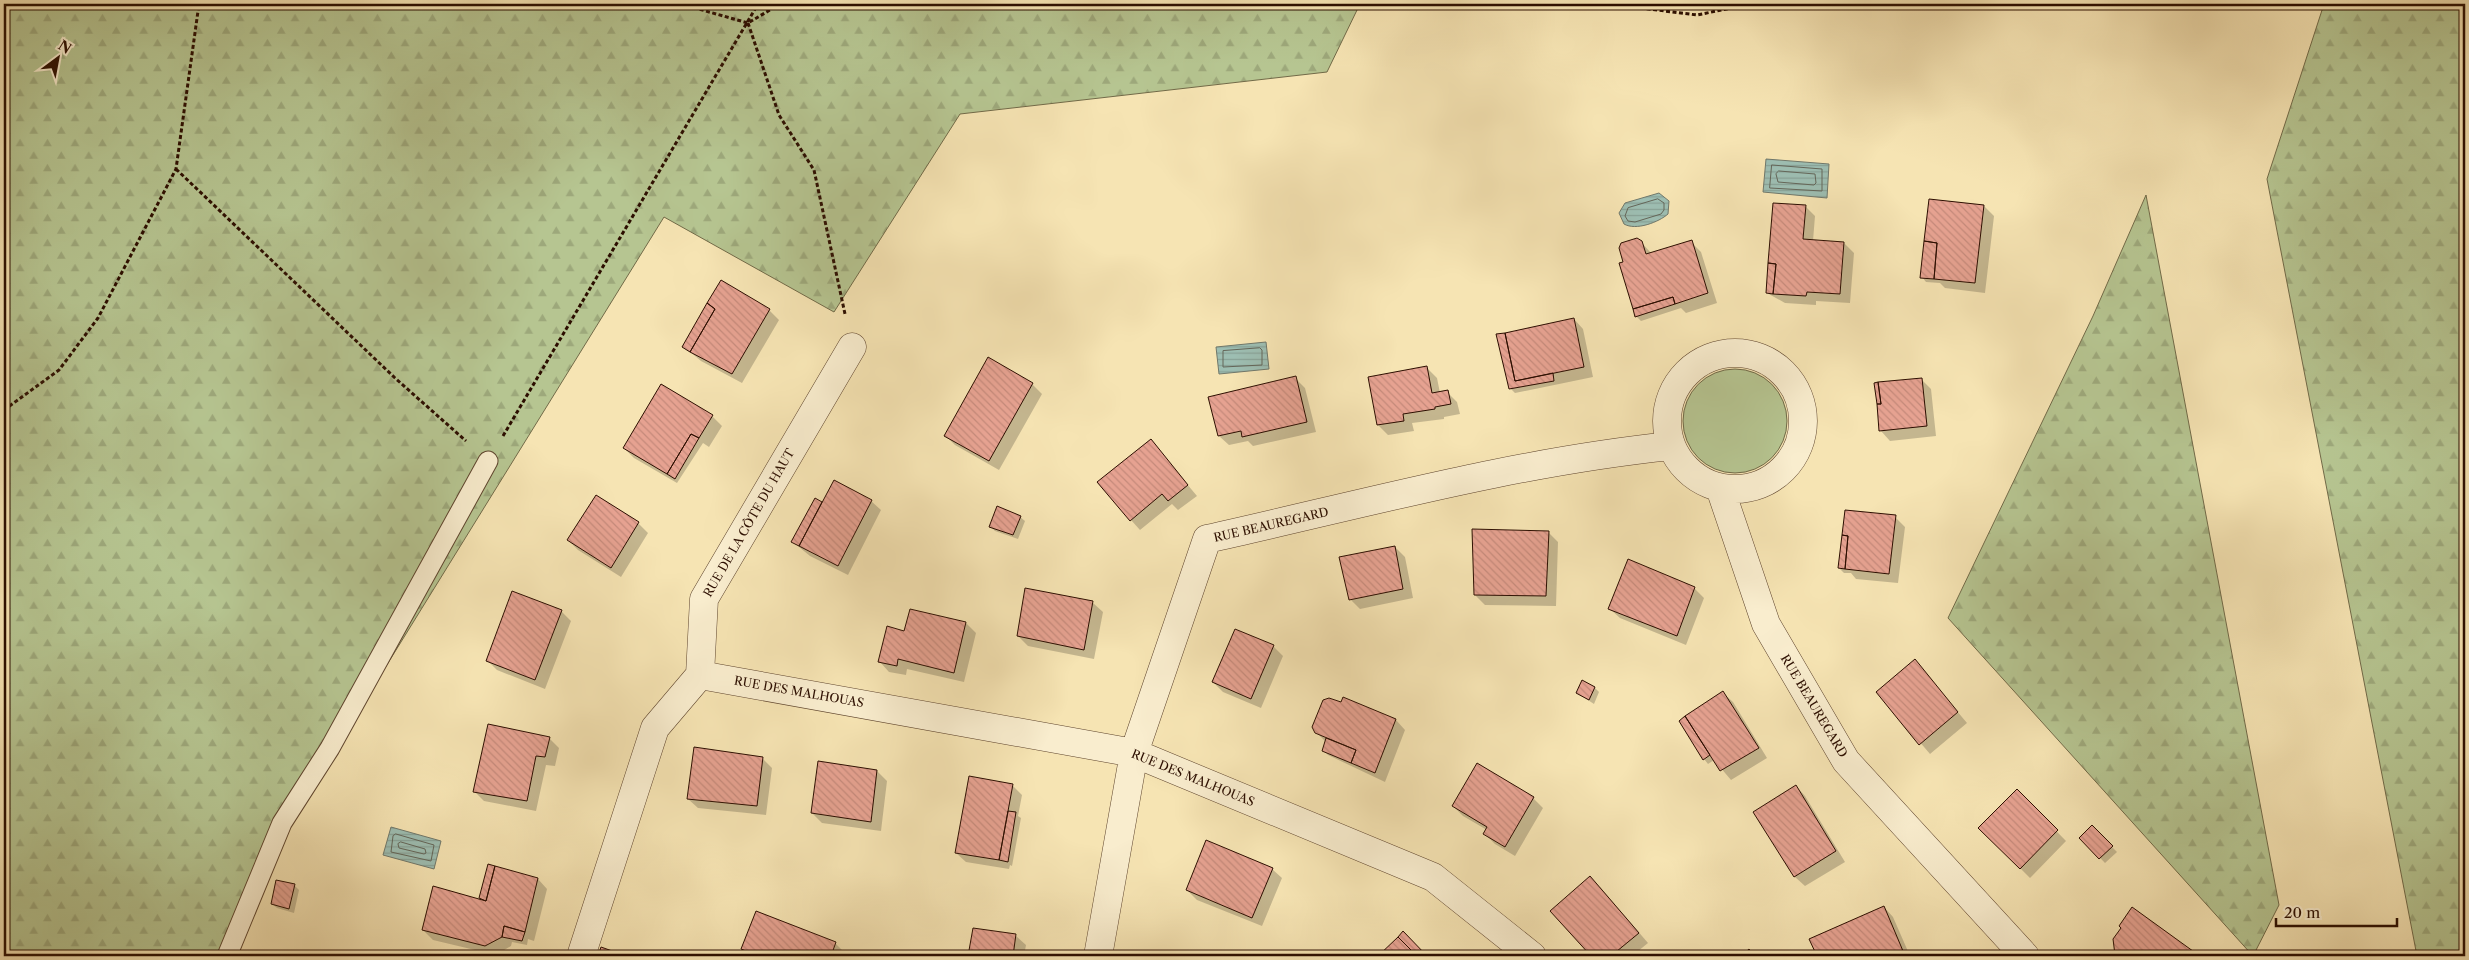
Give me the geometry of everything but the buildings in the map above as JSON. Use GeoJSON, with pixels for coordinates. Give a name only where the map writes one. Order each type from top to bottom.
{"type":"FeatureCollection","features":[{"type":"Feature","properties":{"kind":"street","name":"RUE DE LA CÔTE DU HAUT"},"geometry":{"type":"LineString","coordinates":[[700,674],[704,599],[852,347]]}},
{"type":"Feature","properties":{"kind":"street"},"geometry":{"type":"LineString","coordinates":[[1730,352],[1751,354],[1771,363],[1788,376],[1799,394],[1804,415],[1802,436],[1795,456],[1781,472],[1763,484],[1742,490],[1720,488],[1700,479],[1682,465],[1671,446],[1666,425],[1669,404],[1677,384],[1692,368],[1710,357],[1730,352]]}},
{"type":"Feature","properties":{"kind":"street","name":"RUE BEAUREGARD"},"geometry":{"type":"LineString","coordinates":[[1098,956],[1134,753],[1207,539],[1517,470],[1616,452],[1671,446]]}},
{"type":"Feature","properties":{"kind":"street","name":"RUE BEAUREGARD"},"geometry":{"type":"LineString","coordinates":[[1720,488],[1766,624],[1846,761],[2020,954]]}},
{"type":"Feature","properties":{"kind":"street","name":"RUE DES MALHOUAS"},"geometry":{"type":"LineString","coordinates":[[700,674],[1134,753],[1433,877],[1532,956]]}},
{"type":"Feature","properties":{"kind":"street"},"geometry":{"type":"LineString","coordinates":[[581,956],[655,728],[700,674]]}},
{"type":"Feature","properties":{"kind":"lane"},"geometry":{"type":"LineString","coordinates":[[227,956],[282,822],[330,748],[488,461]]}},
{"type":"Feature","properties":{"kind":"path"},"geometry":{"type":"LineString","coordinates":[[4,410],[59,370],[98,318],[176,169],[199,4]]}},
{"type":"Feature","properties":{"kind":"path"},"geometry":{"type":"LineString","coordinates":[[680,4],[748,23],[780,4]]}},
{"type":"Feature","properties":{"kind":"path"},"geometry":{"type":"LineString","coordinates":[[176,169],[395,378],[488,461],[758,4]]}},
{"type":"Feature","properties":{"kind":"path"},"geometry":{"type":"LineString","coordinates":[[1608,4],[1697,15],[1751,4]]}},
{"type":"Feature","properties":{"kind":"path"},"geometry":{"type":"LineString","coordinates":[[748,23],[779,114],[814,170],[852,347]]}},
{"type":"Feature","properties":{"kind":"green space"},"geometry":{"type":"Polygon","coordinates":[[[4,4],[1332,4],[1358,8],[1327,72],[960,114],[834,312],[664,217],[284,831],[235,956],[4,956],[4,4]]]}},
{"type":"Feature","properties":{"kind":"green space"},"geometry":{"type":"Polygon","coordinates":[[[2324,4],[2465,4],[2465,956],[2417,956],[2267,179],[2324,4]]]}},
{"type":"Feature","properties":{"kind":"green space"},"geometry":{"type":"Polygon","coordinates":[[[2146,195],[2279,905],[2253,956],[1948,618],[2093,316],[2146,195]]]}},
{"type":"Feature","properties":{"kind":"green space"},"geometry":{"type":"Polygon","coordinates":[[[1735,369],[1755,373],[1764,377],[1772,384],[1779,392],[1783,401],[1787,421],[1783,441],[1779,450],[1772,458],[1764,465],[1755,469],[1735,473],[1715,469],[1706,465],[1698,458],[1691,450],[1687,441],[1683,421],[1687,401],[1691,392],[1698,384],[1706,377],[1715,373],[1735,369]]]}},
{"type":"Feature","properties":{"kind":"water"},"geometry":{"type":"Polygon","coordinates":[[[1766,159],[1829,164],[1827,198],[1763,192],[1766,159]]]}},
{"type":"Feature","properties":{"kind":"water"},"geometry":{"type":"Polygon","coordinates":[[[1659,193],[1669,201],[1668,214],[1647,225],[1635,227],[1624,224],[1619,213],[1625,203],[1659,193]]]}},
{"type":"Feature","properties":{"kind":"water"},"geometry":{"type":"Polygon","coordinates":[[[1266,342],[1269,369],[1219,374],[1216,347],[1266,342]]]}},
{"type":"Feature","properties":{"kind":"water"},"geometry":{"type":"Polygon","coordinates":[[[391,827],[441,841],[434,869],[383,855],[391,827]]]}}]}
